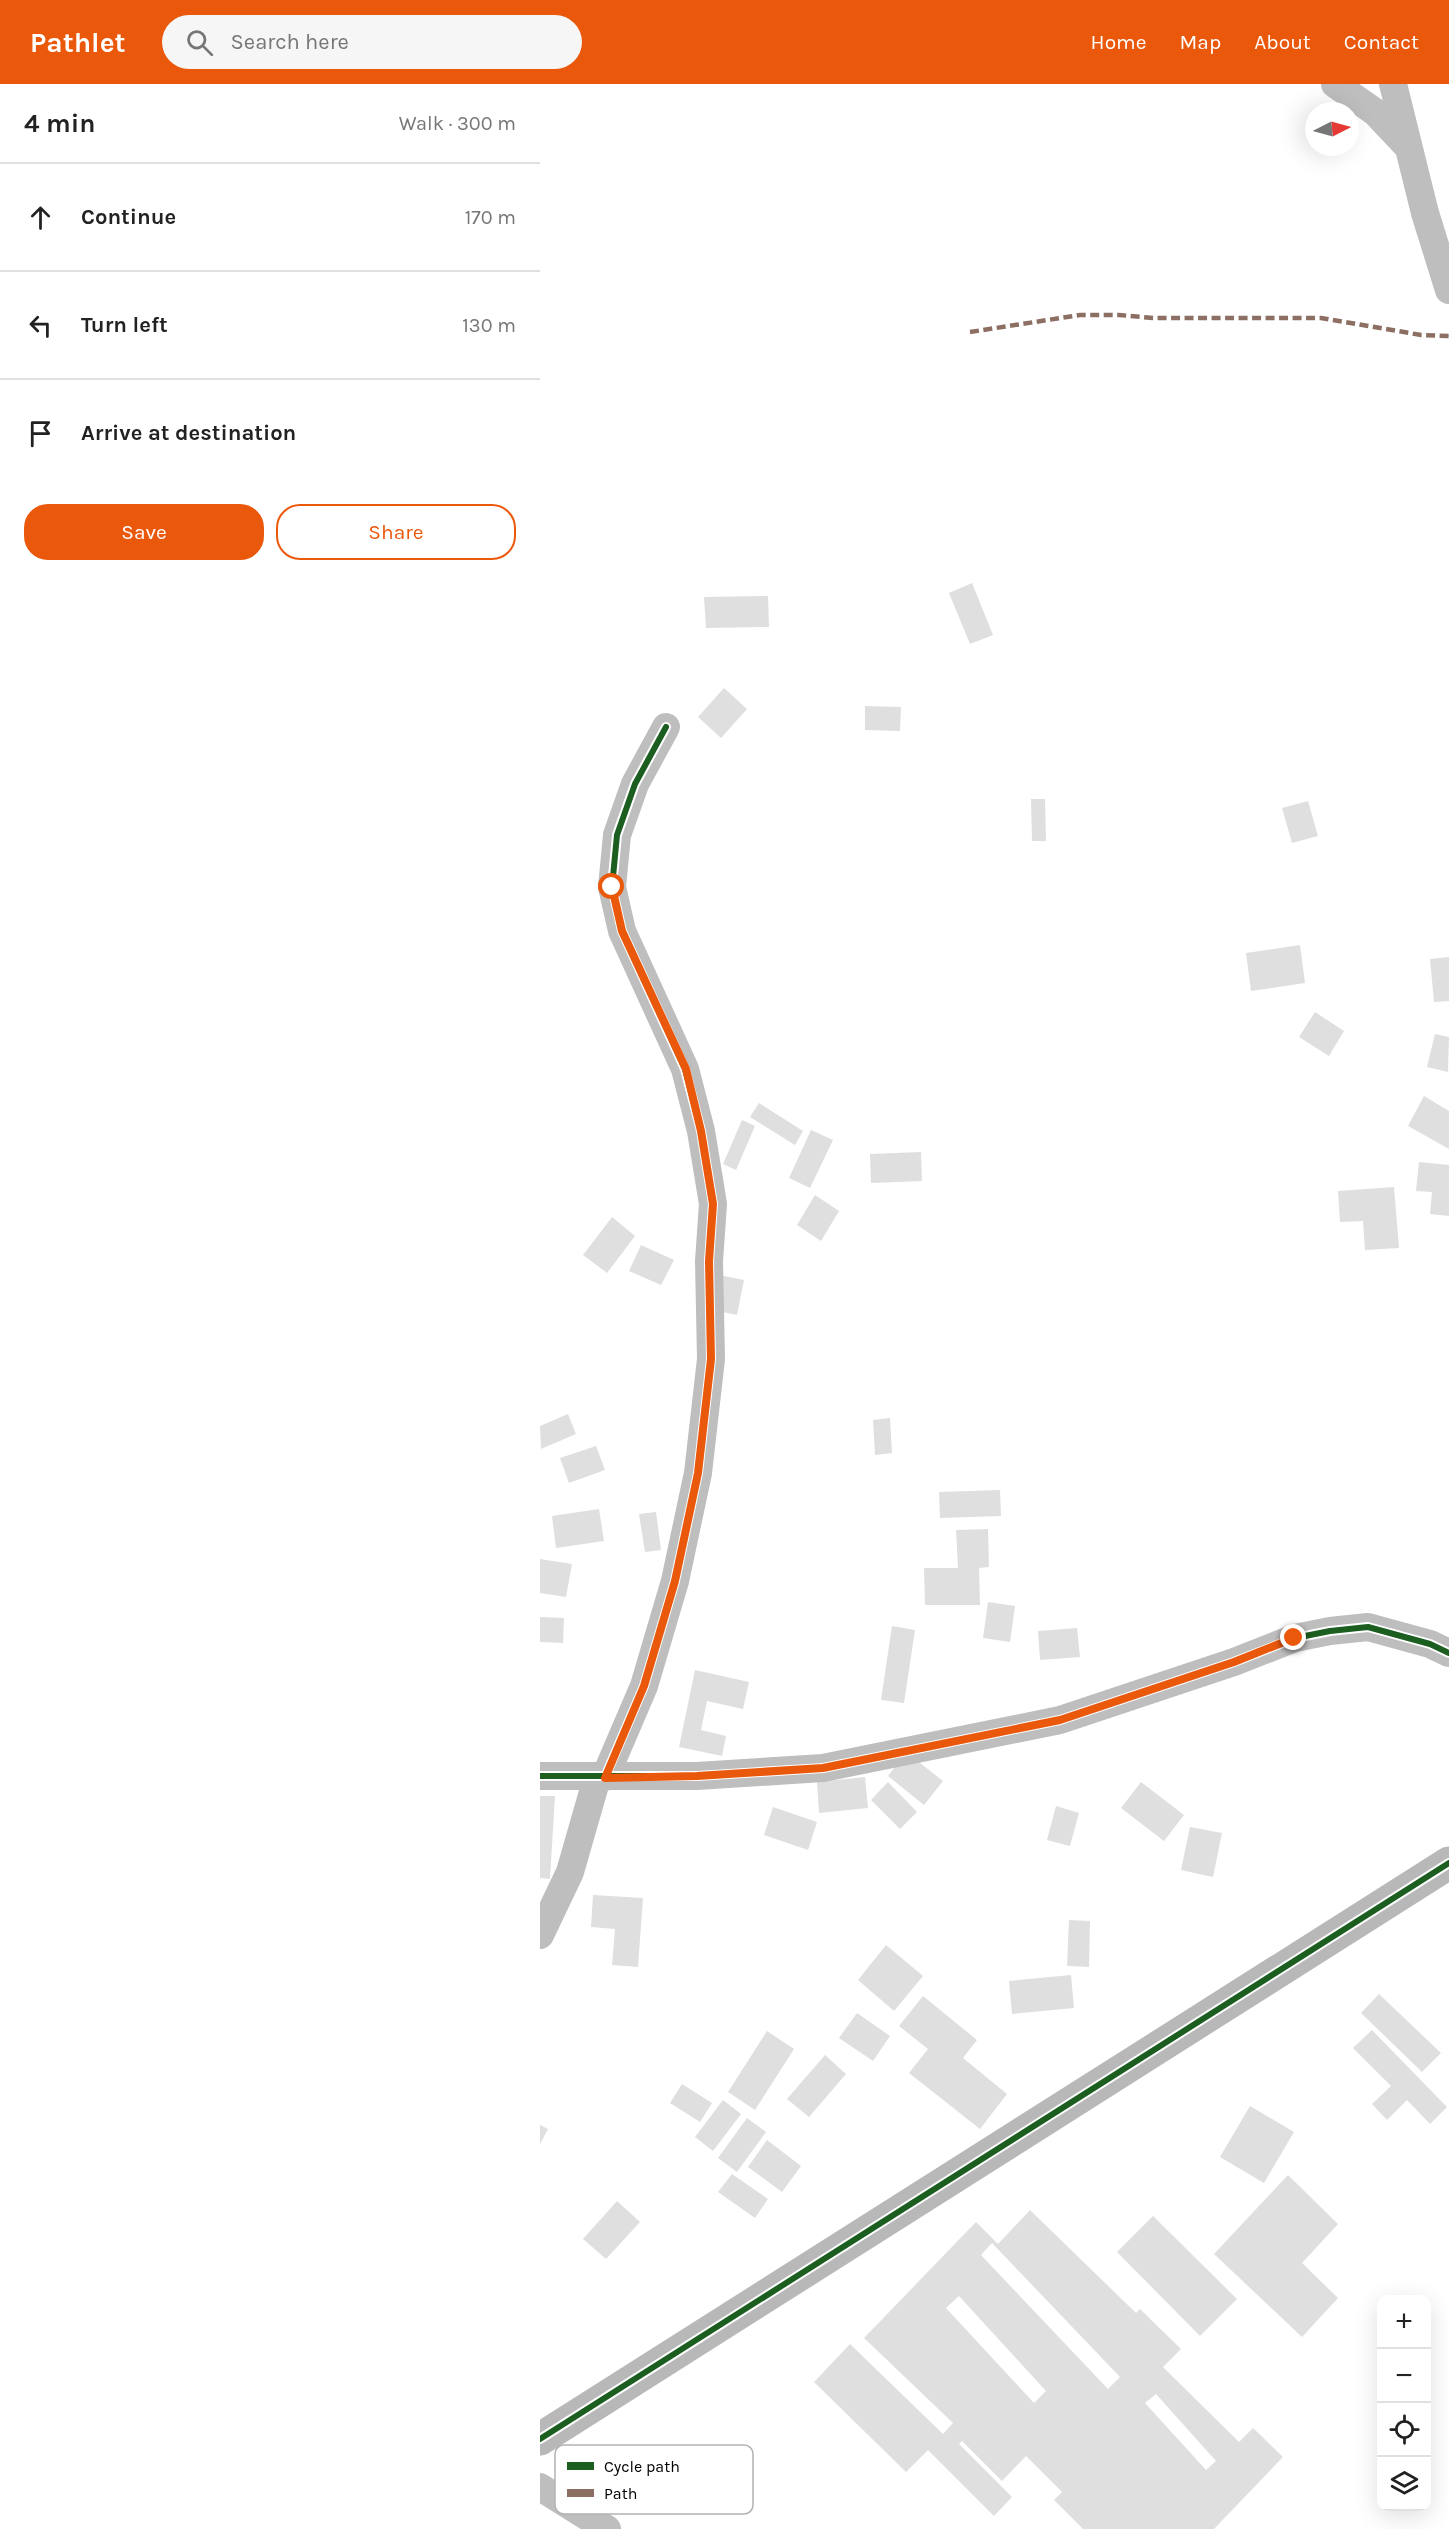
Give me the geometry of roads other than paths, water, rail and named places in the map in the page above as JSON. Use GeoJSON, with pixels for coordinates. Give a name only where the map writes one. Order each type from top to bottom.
{"type":"FeatureCollection","features":[{"type":"Feature","properties":{"kind":"street"},"geometry":{"type":"LineString","coordinates":[[1335,84],[1375,112],[1409,148]]}},
{"type":"Feature","properties":{"kind":"street"},"geometry":{"type":"LineString","coordinates":[[1392,84],[1425,213],[1449,290]]}},
{"type":"Feature","properties":{"kind":"street"},"geometry":{"type":"LineString","coordinates":[[540,1935],[570,1872],[601,1778],[644,1686],[675,1581],[698,1473],[711,1359],[709,1261],[713,1204],[701,1131],[686,1069],[622,931],[612,887],[617,835],[635,784],[666,727]]}},
{"type":"Feature","properties":{"kind":"street"},"geometry":{"type":"LineString","coordinates":[[540,1776],[601,1778],[697,1776],[823,1768],[1060,1720],[1234,1662],[1294,1638],[1330,1631],[1368,1627],[1430,1644],[1449,1653]]}},
{"type":"Feature","properties":{"kind":"street"},"geometry":{"type":"LineString","coordinates":[[540,2439],[1449,1863]]}},
{"type":"Feature","properties":{"kind":"street"},"geometry":{"type":"LineString","coordinates":[[540,2487],[555,2496]]}},
{"type":"Feature","properties":{"kind":"street"},"geometry":{"type":"LineString","coordinates":[[583,2514],[607,2529]]}}]}
